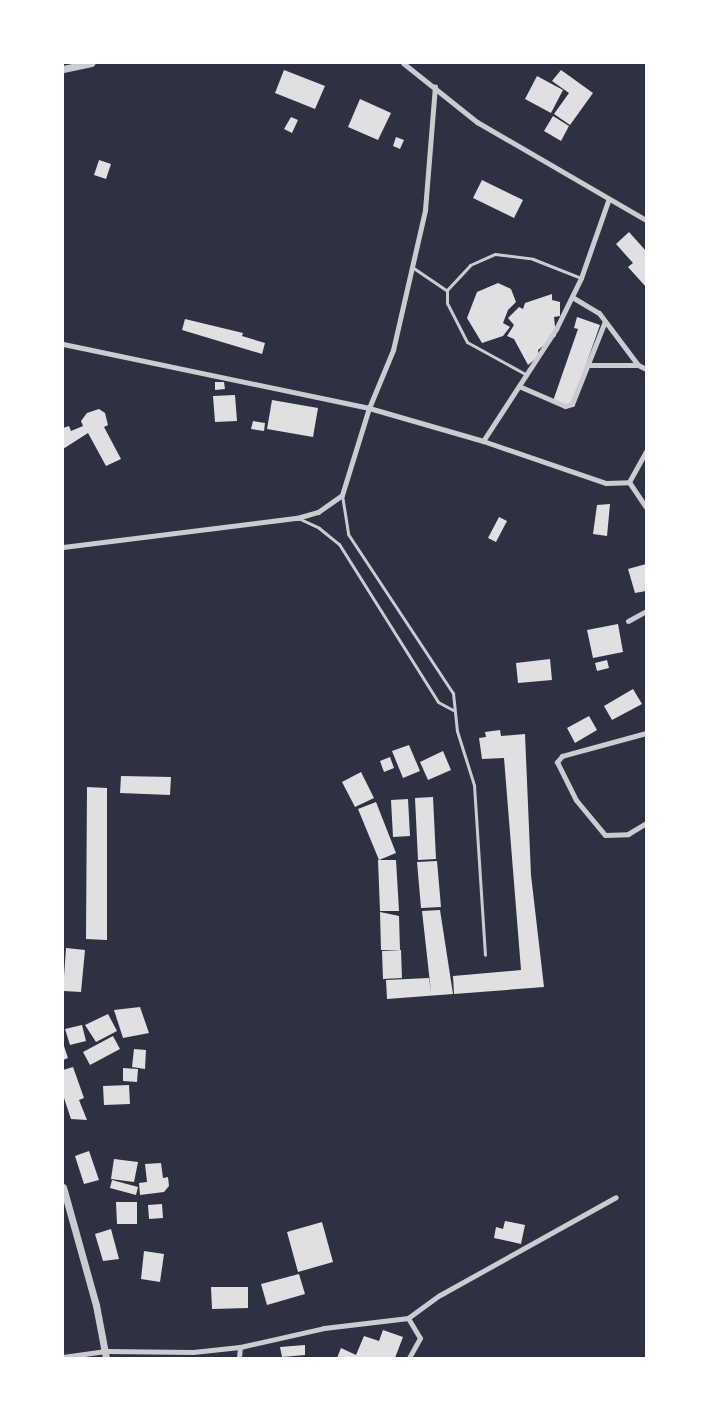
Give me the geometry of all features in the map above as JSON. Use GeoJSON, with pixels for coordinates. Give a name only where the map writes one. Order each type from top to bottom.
{"type":"FeatureCollection","features":[{"type":"Feature","properties":{"kind":"street"},"geometry":{"type":"LineString","coordinates":[[63,69],[89,63]]}},
{"type":"Feature","properties":{"kind":"street"},"geometry":{"type":"LineString","coordinates":[[403,63],[435,86],[477,122],[608,201],[646,220]]}},
{"type":"Feature","properties":{"kind":"street"},"geometry":{"type":"LineString","coordinates":[[63,547],[297,518],[318,512],[342,495],[369,408],[393,350],[430,174],[435,86]]}},
{"type":"Feature","properties":{"kind":"street"},"geometry":{"type":"LineString","coordinates":[[483,441],[529,376],[572,297],[608,201]]}},
{"type":"Feature","properties":{"kind":"street"},"geometry":{"type":"LineString","coordinates":[[572,297],[605,321],[638,365],[646,369]]}},
{"type":"Feature","properties":{"kind":"street"},"geometry":{"type":"LineString","coordinates":[[521,387],[565,406],[572,404],[605,321]]}},
{"type":"Feature","properties":{"kind":"street"},"geometry":{"type":"LineString","coordinates":[[63,344],[369,408],[483,441],[606,483],[628,482]]}},
{"type":"Feature","properties":{"kind":"street"},"geometry":{"type":"LineString","coordinates":[[589,365],[638,365]]}},
{"type":"Feature","properties":{"kind":"street"},"geometry":{"type":"LineString","coordinates":[[628,482],[646,451]]}},
{"type":"Feature","properties":{"kind":"street"},"geometry":{"type":"LineString","coordinates":[[628,482],[646,507]]}},
{"type":"Feature","properties":{"kind":"street"},"geometry":{"type":"LineString","coordinates":[[628,621],[646,611]]}},
{"type":"Feature","properties":{"kind":"street"},"geometry":{"type":"LineString","coordinates":[[646,733],[562,756],[557,762],[576,800],[605,835],[628,834],[646,823]]}},
{"type":"Feature","properties":{"kind":"street"},"geometry":{"type":"LineString","coordinates":[[63,1187],[106,1355]]}},
{"type":"Feature","properties":{"kind":"street"},"geometry":{"type":"LineString","coordinates":[[63,1357],[193,1352],[240,1347],[324,1328],[408,1318],[440,1295],[616,1197]]}},
{"type":"Feature","properties":{"kind":"street"},"geometry":{"type":"LineString","coordinates":[[408,1318],[420,1338],[409,1358]]}},
{"type":"Feature","properties":{"kind":"street"},"geometry":{"type":"LineString","coordinates":[[239,1358],[240,1347]]}},
{"type":"Feature","properties":{"kind":"lane"},"geometry":{"type":"LineString","coordinates":[[529,376],[467,342],[447,303],[447,290],[470,265],[495,254],[533,259],[581,278]]}},
{"type":"Feature","properties":{"kind":"lane"},"geometry":{"type":"LineString","coordinates":[[410,266],[447,290]]}},
{"type":"Feature","properties":{"kind":"lane"},"geometry":{"type":"LineString","coordinates":[[342,495],[348,534],[453,693],[453,710],[474,785],[485,955]]}},
{"type":"Feature","properties":{"kind":"lane"},"geometry":{"type":"LineString","coordinates":[[297,518],[320,528],[339,544],[438,702],[453,710]]}},
{"type":"Feature","properties":{"kind":"building"},"geometry":{"type":"Polygon","coordinates":[[[284,70],[325,86],[315,109],[275,93],[284,70]]]}},
{"type":"Feature","properties":{"kind":"building"},"geometry":{"type":"Polygon","coordinates":[[[561,70],[593,93],[570,125],[554,114],[569,93],[552,81],[561,70]]]}},
{"type":"Feature","properties":{"kind":"building"},"geometry":{"type":"Polygon","coordinates":[[[537,76],[563,90],[551,113],[525,99],[537,76]]]}},
{"type":"Feature","properties":{"kind":"building"},"geometry":{"type":"Polygon","coordinates":[[[360,99],[391,113],[378,140],[348,127],[360,99]]]}},
{"type":"Feature","properties":{"kind":"building"},"geometry":{"type":"Polygon","coordinates":[[[553,116],[569,126],[561,141],[544,131],[553,116]]]}},
{"type":"Feature","properties":{"kind":"building"},"geometry":{"type":"Polygon","coordinates":[[[291,117],[298,120],[292,133],[284,129],[291,117]]]}},
{"type":"Feature","properties":{"kind":"building"},"geometry":{"type":"Polygon","coordinates":[[[396,137],[404,140],[400,149],[393,146],[396,137]]]}},
{"type":"Feature","properties":{"kind":"building"},"geometry":{"type":"Polygon","coordinates":[[[99,160],[111,164],[106,179],[94,175],[99,160]]]}},
{"type":"Feature","properties":{"kind":"building"},"geometry":{"type":"Polygon","coordinates":[[[482,180],[523,200],[514,218],[473,198],[482,180]]]}},
{"type":"Feature","properties":{"kind":"building"},"geometry":{"type":"Polygon","coordinates":[[[629,232],[646,251],[646,287],[628,267],[633,263],[616,244],[629,232]]]}},
{"type":"Feature","properties":{"kind":"building"},"geometry":{"type":"Polygon","coordinates":[[[498,283],[511,289],[516,302],[508,310],[503,323],[510,327],[503,336],[482,343],[467,318],[477,292],[498,283]]]}},
{"type":"Feature","properties":{"kind":"building"},"geometry":{"type":"Polygon","coordinates":[[[552,294],[552,300],[560,302],[560,316],[554,317],[556,336],[538,350],[539,356],[528,365],[514,339],[507,336],[514,325],[508,318],[519,307],[523,309],[525,303],[552,294]]]}},
{"type":"Feature","properties":{"kind":"building"},"geometry":{"type":"Polygon","coordinates":[[[577,317],[600,325],[571,407],[553,401],[578,329],[574,328],[577,317]]]}},
{"type":"Feature","properties":{"kind":"building"},"geometry":{"type":"Polygon","coordinates":[[[185,319],[243,333],[242,336],[265,343],[262,354],[182,330],[185,319]]]}},
{"type":"Feature","properties":{"kind":"building"},"geometry":{"type":"Polygon","coordinates":[[[215,382],[224,382],[225,389],[215,390],[215,382]]]}},
{"type":"Feature","properties":{"kind":"building"},"geometry":{"type":"Polygon","coordinates":[[[235,395],[237,421],[215,422],[213,396],[235,395]]]}},
{"type":"Feature","properties":{"kind":"building"},"geometry":{"type":"Polygon","coordinates":[[[272,400],[318,408],[313,437],[267,429],[272,400]]]}},
{"type":"Feature","properties":{"kind":"building"},"geometry":{"type":"Polygon","coordinates":[[[99,409],[105,413],[108,425],[104,427],[121,459],[106,466],[88,433],[63,449],[63,428],[69,426],[71,431],[83,426],[81,421],[87,413],[99,409]]]}},
{"type":"Feature","properties":{"kind":"building"},"geometry":{"type":"Polygon","coordinates":[[[253,421],[265,423],[264,431],[251,429],[253,421]]]}},
{"type":"Feature","properties":{"kind":"building"},"geometry":{"type":"Polygon","coordinates":[[[610,504],[607,536],[593,534],[597,505],[610,504]]]}},
{"type":"Feature","properties":{"kind":"building"},"geometry":{"type":"Polygon","coordinates":[[[499,517],[507,521],[496,542],[488,538],[499,517]]]}},
{"type":"Feature","properties":{"kind":"building"},"geometry":{"type":"Polygon","coordinates":[[[646,564],[646,591],[635,593],[628,569],[646,564]]]}},
{"type":"Feature","properties":{"kind":"building"},"geometry":{"type":"Polygon","coordinates":[[[618,624],[623,652],[593,658],[587,630],[618,624]]]}},
{"type":"Feature","properties":{"kind":"building"},"geometry":{"type":"Polygon","coordinates":[[[550,659],[552,680],[518,683],[516,663],[550,659]]]}},
{"type":"Feature","properties":{"kind":"building"},"geometry":{"type":"Polygon","coordinates":[[[607,660],[609,668],[597,671],[595,663],[607,660]]]}},
{"type":"Feature","properties":{"kind":"building"},"geometry":{"type":"Polygon","coordinates":[[[633,689],[642,704],[612,720],[604,706],[633,689]]]}},
{"type":"Feature","properties":{"kind":"building"},"geometry":{"type":"Polygon","coordinates":[[[589,716],[597,730],[575,743],[567,728],[589,716]]]}},
{"type":"Feature","properties":{"kind":"building"},"geometry":{"type":"Polygon","coordinates":[[[500,730],[501,736],[525,734],[531,875],[544,987],[454,994],[453,976],[521,970],[504,758],[482,759],[479,738],[486,737],[485,732],[500,730]]]}},
{"type":"Feature","properties":{"kind":"building"},"geometry":{"type":"Polygon","coordinates":[[[409,745],[420,771],[403,778],[392,751],[409,745]]]}},
{"type":"Feature","properties":{"kind":"building"},"geometry":{"type":"Polygon","coordinates":[[[443,751],[451,770],[428,780],[420,762],[443,751]]]}},
{"type":"Feature","properties":{"kind":"building"},"geometry":{"type":"Polygon","coordinates":[[[390,757],[394,768],[384,772],[380,761],[390,757]]]}},
{"type":"Feature","properties":{"kind":"building"},"geometry":{"type":"Polygon","coordinates":[[[361,772],[374,798],[355,807],[342,782],[361,772]]]}},
{"type":"Feature","properties":{"kind":"building"},"geometry":{"type":"Polygon","coordinates":[[[121,776],[171,777],[170,795],[120,793],[121,776]]]}},
{"type":"Feature","properties":{"kind":"building"},"geometry":{"type":"Polygon","coordinates":[[[87,787],[107,788],[107,940],[86,939],[87,787]]]}},
{"type":"Feature","properties":{"kind":"building"},"geometry":{"type":"Polygon","coordinates":[[[433,797],[436,859],[418,860],[415,798],[433,797]]]}},
{"type":"Feature","properties":{"kind":"building"},"geometry":{"type":"Polygon","coordinates":[[[408,799],[410,836],[393,837],[391,800],[408,799]]]}},
{"type":"Feature","properties":{"kind":"building"},"geometry":{"type":"Polygon","coordinates":[[[376,802],[396,853],[379,860],[358,809],[376,802]]]}},
{"type":"Feature","properties":{"kind":"building"},"geometry":{"type":"Polygon","coordinates":[[[378,860],[396,860],[399,911],[380,911],[378,860]]]}},
{"type":"Feature","properties":{"kind":"building"},"geometry":{"type":"Polygon","coordinates":[[[437,861],[441,907],[421,908],[417,862],[437,861]]]}},
{"type":"Feature","properties":{"kind":"building"},"geometry":{"type":"Polygon","coordinates":[[[440,910],[453,994],[387,999],[386,980],[429,978],[431,992],[422,911],[440,910]]]}},
{"type":"Feature","properties":{"kind":"building"},"geometry":{"type":"Polygon","coordinates":[[[380,912],[399,916],[400,950],[381,950],[380,912]]]}},
{"type":"Feature","properties":{"kind":"building"},"geometry":{"type":"Polygon","coordinates":[[[66,948],[85,950],[81,992],[63,991],[66,948]]]}},
{"type":"Feature","properties":{"kind":"building"},"geometry":{"type":"Polygon","coordinates":[[[401,950],[402,978],[383,979],[382,951],[401,950]]]}},
{"type":"Feature","properties":{"kind":"building"},"geometry":{"type":"Polygon","coordinates":[[[140,1007],[149,1033],[123,1038],[114,1010],[140,1007]]]}},
{"type":"Feature","properties":{"kind":"building"},"geometry":{"type":"Polygon","coordinates":[[[108,1014],[117,1031],[96,1042],[85,1025],[108,1014]]]}},
{"type":"Feature","properties":{"kind":"building"},"geometry":{"type":"Polygon","coordinates":[[[82,1025],[86,1041],[70,1045],[65,1029],[82,1025]]]}},
{"type":"Feature","properties":{"kind":"building"},"geometry":{"type":"Polygon","coordinates":[[[113,1036],[120,1049],[90,1065],[83,1052],[113,1036]]]}},
{"type":"Feature","properties":{"kind":"building"},"geometry":{"type":"Polygon","coordinates":[[[63,1043],[68,1058],[63,1060],[63,1043]]]}},
{"type":"Feature","properties":{"kind":"building"},"geometry":{"type":"Polygon","coordinates":[[[134,1049],[146,1050],[145,1069],[132,1067],[134,1049]]]}},
{"type":"Feature","properties":{"kind":"building"},"geometry":{"type":"Polygon","coordinates":[[[73,1067],[84,1098],[79,1100],[87,1120],[71,1119],[63,1095],[63,1070],[73,1067]]]}},
{"type":"Feature","properties":{"kind":"building"},"geometry":{"type":"Polygon","coordinates":[[[123,1068],[138,1069],[137,1082],[123,1081],[123,1068]]]}},
{"type":"Feature","properties":{"kind":"building"},"geometry":{"type":"Polygon","coordinates":[[[129,1085],[130,1104],[104,1105],[103,1086],[129,1085]]]}},
{"type":"Feature","properties":{"kind":"building"},"geometry":{"type":"Polygon","coordinates":[[[89,1151],[99,1180],[84,1184],[75,1156],[89,1151]]]}},
{"type":"Feature","properties":{"kind":"building"},"geometry":{"type":"Polygon","coordinates":[[[114,1159],[138,1162],[134,1182],[111,1179],[114,1159]]]}},
{"type":"Feature","properties":{"kind":"building"},"geometry":{"type":"Polygon","coordinates":[[[161,1163],[163,1178],[168,1177],[169,1186],[164,1192],[140,1195],[139,1183],[147,1182],[145,1164],[161,1163]]]}},
{"type":"Feature","properties":{"kind":"building"},"geometry":{"type":"Polygon","coordinates":[[[112,1180],[138,1187],[136,1195],[110,1188],[112,1180]]]}},
{"type":"Feature","properties":{"kind":"building"},"geometry":{"type":"Polygon","coordinates":[[[116,1202],[137,1202],[137,1224],[117,1224],[116,1202]]]}},
{"type":"Feature","properties":{"kind":"building"},"geometry":{"type":"Polygon","coordinates":[[[162,1204],[163,1218],[149,1219],[148,1205],[162,1204]]]}},
{"type":"Feature","properties":{"kind":"building"},"geometry":{"type":"Polygon","coordinates":[[[505,1221],[525,1225],[521,1244],[494,1238],[496,1227],[503,1229],[505,1221]]]}},
{"type":"Feature","properties":{"kind":"building"},"geometry":{"type":"Polygon","coordinates":[[[322,1222],[333,1262],[298,1272],[287,1232],[322,1222]]]}},
{"type":"Feature","properties":{"kind":"building"},"geometry":{"type":"Polygon","coordinates":[[[111,1229],[119,1259],[103,1261],[95,1234],[111,1229]]]}},
{"type":"Feature","properties":{"kind":"building"},"geometry":{"type":"Polygon","coordinates":[[[144,1251],[164,1254],[160,1282],[141,1279],[144,1251]]]}},
{"type":"Feature","properties":{"kind":"building"},"geometry":{"type":"Polygon","coordinates":[[[299,1274],[305,1294],[267,1305],[261,1284],[299,1274]]]}},
{"type":"Feature","properties":{"kind":"building"},"geometry":{"type":"Polygon","coordinates":[[[211,1287],[248,1287],[248,1308],[212,1309],[211,1287]]]}},
{"type":"Feature","properties":{"kind":"building"},"geometry":{"type":"Polygon","coordinates":[[[383,1330],[403,1337],[395,1358],[337,1358],[341,1348],[356,1355],[364,1336],[379,1341],[383,1330]]]}},
{"type":"Feature","properties":{"kind":"building"},"geometry":{"type":"Polygon","coordinates":[[[305,1345],[305,1355],[282,1357],[280,1347],[305,1345]]]}}]}
